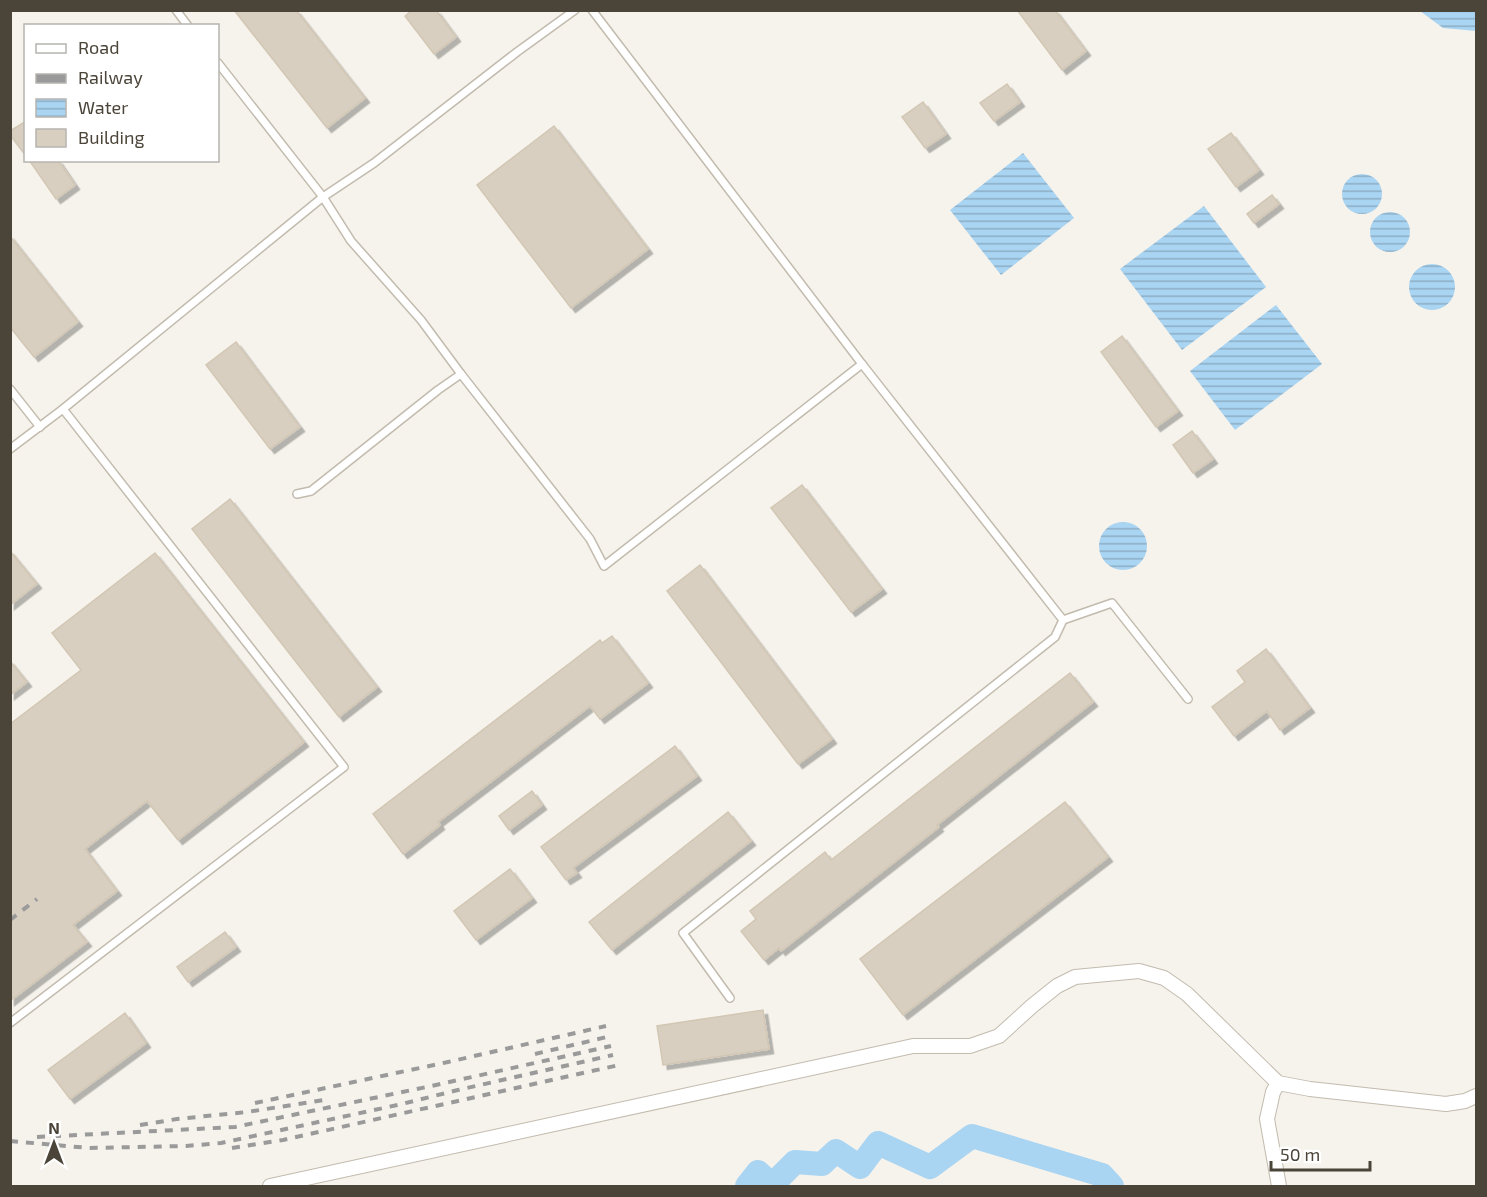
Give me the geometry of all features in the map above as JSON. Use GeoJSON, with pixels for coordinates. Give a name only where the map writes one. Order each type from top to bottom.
{"type":"FeatureCollection","features":[{"type":"Feature","properties":{"kind":"street"},"geometry":{"type":"LineString","coordinates":[[270,1186],[913,1046],[970,1046],[999,1036],[1057,986],[1075,977],[1139,971],[1164,978],[1187,994],[1278,1083],[1310,1089],[1446,1104],[1465,1101],[1476,1096]]}},
{"type":"Feature","properties":{"kind":"street"},"geometry":{"type":"LineString","coordinates":[[1278,1083],[1273,1092],[1267,1119],[1279,1186]]}},
{"type":"Feature","properties":{"kind":"lane"},"geometry":{"type":"LineString","coordinates":[[176,10],[186,24]]}},
{"type":"Feature","properties":{"kind":"lane"},"geometry":{"type":"LineString","coordinates":[[10,449],[63,409],[323,197],[374,163],[574,10]]}},
{"type":"Feature","properties":{"kind":"lane"},"geometry":{"type":"LineString","coordinates":[[592,10],[862,364],[1064,620]]}},
{"type":"Feature","properties":{"kind":"lane"},"geometry":{"type":"LineString","coordinates":[[219,64],[323,197],[351,242],[421,320],[590,539],[604,566],[862,364]]}},
{"type":"Feature","properties":{"kind":"lane"},"geometry":{"type":"LineString","coordinates":[[297,494],[311,491],[461,374]]}},
{"type":"Feature","properties":{"kind":"lane"},"geometry":{"type":"LineString","coordinates":[[10,389],[40,427]]}},
{"type":"Feature","properties":{"kind":"lane"},"geometry":{"type":"LineString","coordinates":[[10,1023],[344,767],[63,409]]}},
{"type":"Feature","properties":{"kind":"lane"},"geometry":{"type":"LineString","coordinates":[[730,998],[683,933],[1055,637],[1064,620],[1112,603],[1188,699]]}},
{"type":"Feature","properties":{"kind":"water"},"geometry":{"type":"Polygon","coordinates":[[[1420,11],[1476,11],[1476,31],[1443,28],[1420,11]]]}},
{"type":"Feature","properties":{"kind":"water"},"geometry":{"type":"Polygon","coordinates":[[[1023,153],[1074,218],[1001,275],[950,210],[1023,153]]]}},
{"type":"Feature","properties":{"kind":"water"},"geometry":{"type":"Polygon","coordinates":[[[1362,174],[1376,180],[1382,194],[1376,208],[1362,214],[1348,208],[1342,194],[1348,180],[1362,174]]]}},
{"type":"Feature","properties":{"kind":"water"},"geometry":{"type":"Polygon","coordinates":[[[1204,206],[1266,287],[1182,350],[1120,269],[1204,206]]]}},
{"type":"Feature","properties":{"kind":"water"},"geometry":{"type":"Polygon","coordinates":[[[1390,212],[1404,218],[1410,232],[1404,246],[1390,252],[1376,246],[1370,232],[1376,218],[1390,212]]]}},
{"type":"Feature","properties":{"kind":"water"},"geometry":{"type":"Polygon","coordinates":[[[1432,264],[1448,271],[1455,287],[1448,303],[1432,310],[1416,303],[1409,287],[1416,271],[1432,264]]]}},
{"type":"Feature","properties":{"kind":"water"},"geometry":{"type":"Polygon","coordinates":[[[1276,305],[1322,364],[1235,430],[1190,371],[1276,305]]]}},
{"type":"Feature","properties":{"kind":"water"},"geometry":{"type":"Polygon","coordinates":[[[1123,522],[1140,529],[1147,546],[1140,563],[1123,570],[1106,563],[1099,546],[1106,529],[1123,522]]]}},
{"type":"Feature","properties":{"kind":"building"},"geometry":{"type":"Polygon","coordinates":[[[234,10],[296,10],[365,98],[327,128],[234,10]]]}},
{"type":"Feature","properties":{"kind":"building"},"geometry":{"type":"Polygon","coordinates":[[[412,10],[436,10],[456,37],[434,54],[405,16],[412,10]]]}},
{"type":"Feature","properties":{"kind":"building"},"geometry":{"type":"Polygon","coordinates":[[[1017,10],[1055,10],[1086,51],[1062,70],[1017,10]]]}},
{"type":"Feature","properties":{"kind":"building"},"geometry":{"type":"Polygon","coordinates":[[[1007,84],[1020,102],[994,121],[980,103],[1007,84]]]}},
{"type":"Feature","properties":{"kind":"building"},"geometry":{"type":"Polygon","coordinates":[[[923,102],[946,134],[925,148],[902,117],[923,102]]]}},
{"type":"Feature","properties":{"kind":"building"},"geometry":{"type":"Polygon","coordinates":[[[24,122],[24,153],[10,135],[10,131],[24,122]]]}},
{"type":"Feature","properties":{"kind":"building"},"geometry":{"type":"Polygon","coordinates":[[[554,126],[648,249],[571,308],[477,185],[554,126]]]}},
{"type":"Feature","properties":{"kind":"building"},"geometry":{"type":"Polygon","coordinates":[[[1231,133],[1259,170],[1236,187],[1208,149],[1231,133]]]}},
{"type":"Feature","properties":{"kind":"building"},"geometry":{"type":"Polygon","coordinates":[[[30,162],[59,162],[75,185],[56,199],[30,162]]]}},
{"type":"Feature","properties":{"kind":"building"},"geometry":{"type":"Polygon","coordinates":[[[1272,195],[1279,204],[1254,223],[1247,214],[1272,195]]]}},
{"type":"Feature","properties":{"kind":"building"},"geometry":{"type":"Polygon","coordinates":[[[10,236],[78,322],[34,357],[10,327],[10,236]]]}},
{"type":"Feature","properties":{"kind":"building"},"geometry":{"type":"Polygon","coordinates":[[[1122,336],[1178,411],[1156,427],[1101,352],[1122,336]]]}},
{"type":"Feature","properties":{"kind":"building"},"geometry":{"type":"Polygon","coordinates":[[[236,342],[300,427],[270,449],[206,365],[236,342]]]}},
{"type":"Feature","properties":{"kind":"building"},"geometry":{"type":"Polygon","coordinates":[[[1192,431],[1213,459],[1193,473],[1173,445],[1192,431]]]}},
{"type":"Feature","properties":{"kind":"building"},"geometry":{"type":"Polygon","coordinates":[[[802,485],[882,589],[851,612],[771,508],[802,485]]]}},
{"type":"Feature","properties":{"kind":"building"},"geometry":{"type":"Polygon","coordinates":[[[230,499],[377,687],[339,717],[192,529],[230,499]]]}},
{"type":"Feature","properties":{"kind":"building"},"geometry":{"type":"Polygon","coordinates":[[[10,551],[37,584],[10,605],[10,551]]]}},
{"type":"Feature","properties":{"kind":"building"},"geometry":{"type":"Polygon","coordinates":[[[155,553],[304,742],[178,840],[147,801],[85,849],[117,891],[73,925],[87,942],[10,1001],[10,724],[81,670],[52,633],[155,553]]]}},
{"type":"Feature","properties":{"kind":"building"},"geometry":{"type":"Polygon","coordinates":[[[700,565],[832,739],[798,764],[667,591],[700,565]]]}},
{"type":"Feature","properties":{"kind":"building"},"geometry":{"type":"Polygon","coordinates":[[[612,636],[648,683],[600,719],[590,706],[438,822],[440,825],[403,854],[373,814],[600,640],[602,643],[612,636]]]}},
{"type":"Feature","properties":{"kind":"building"},"geometry":{"type":"Polygon","coordinates":[[[1266,649],[1310,708],[1280,730],[1267,711],[1234,736],[1212,707],[1245,682],[1237,671],[1266,649]]]}},
{"type":"Feature","properties":{"kind":"building"},"geometry":{"type":"Polygon","coordinates":[[[10,661],[27,682],[10,695],[10,661]]]}},
{"type":"Feature","properties":{"kind":"building"},"geometry":{"type":"Polygon","coordinates":[[[1070,673],[1093,702],[781,951],[779,948],[764,960],[741,931],[756,919],[750,911],[825,852],[831,860],[1070,673]]]}},
{"type":"Feature","properties":{"kind":"building"},"geometry":{"type":"Polygon","coordinates":[[[675,746],[697,776],[573,868],[577,873],[566,880],[541,847],[675,746]]]}},
{"type":"Feature","properties":{"kind":"building"},"geometry":{"type":"Polygon","coordinates":[[[532,791],[542,805],[509,830],[499,816],[532,791]]]}},
{"type":"Feature","properties":{"kind":"building"},"geometry":{"type":"Polygon","coordinates":[[[1065,802],[1108,857],[903,1015],[860,959],[1065,802]]]}},
{"type":"Feature","properties":{"kind":"building"},"geometry":{"type":"Polygon","coordinates":[[[728,812],[751,841],[612,950],[589,922],[728,812]]]}},
{"type":"Feature","properties":{"kind":"building"},"geometry":{"type":"Polygon","coordinates":[[[510,869],[532,898],[476,940],[454,911],[510,869]]]}},
{"type":"Feature","properties":{"kind":"building"},"geometry":{"type":"Polygon","coordinates":[[[225,932],[236,947],[188,982],[177,967],[225,932]]]}},
{"type":"Feature","properties":{"kind":"building"},"geometry":{"type":"Polygon","coordinates":[[[763,1010],[769,1049],[663,1065],[657,1026],[763,1010]]]}},
{"type":"Feature","properties":{"kind":"building"},"geometry":{"type":"Polygon","coordinates":[[[125,1013],[146,1043],[70,1099],[48,1070],[125,1013]]]}},
{"type":"Feature","properties":{"kind":"waterway"},"geometry":{"type":"LineString","coordinates":[[747,1186],[758,1172],[772,1185],[795,1162],[822,1164],[836,1151],[860,1167],[878,1143],[930,1167],[972,1136],[1102,1175],[1112,1186]]}},
{"type":"Feature","properties":{"kind":"railway"},"geometry":{"type":"LineString","coordinates":[[10,920],[37,899]]}},
{"type":"Feature","properties":{"kind":"railway"},"geometry":{"type":"LineString","coordinates":[[255,1103],[606,1026]]}},
{"type":"Feature","properties":{"kind":"railway"},"geometry":{"type":"LineString","coordinates":[[535,1054],[611,1036]]}},
{"type":"Feature","properties":{"kind":"railway"},"geometry":{"type":"LineString","coordinates":[[37,1137],[235,1127],[611,1046]]}},
{"type":"Feature","properties":{"kind":"railway"},"geometry":{"type":"LineString","coordinates":[[10,1141],[89,1148],[221,1143],[613,1055]]}},
{"type":"Feature","properties":{"kind":"railway"},"geometry":{"type":"LineString","coordinates":[[232,1148],[283,1140],[619,1065]]}},
{"type":"Feature","properties":{"kind":"railway"},"geometry":{"type":"LineString","coordinates":[[140,1125],[330,1099]]}}]}
